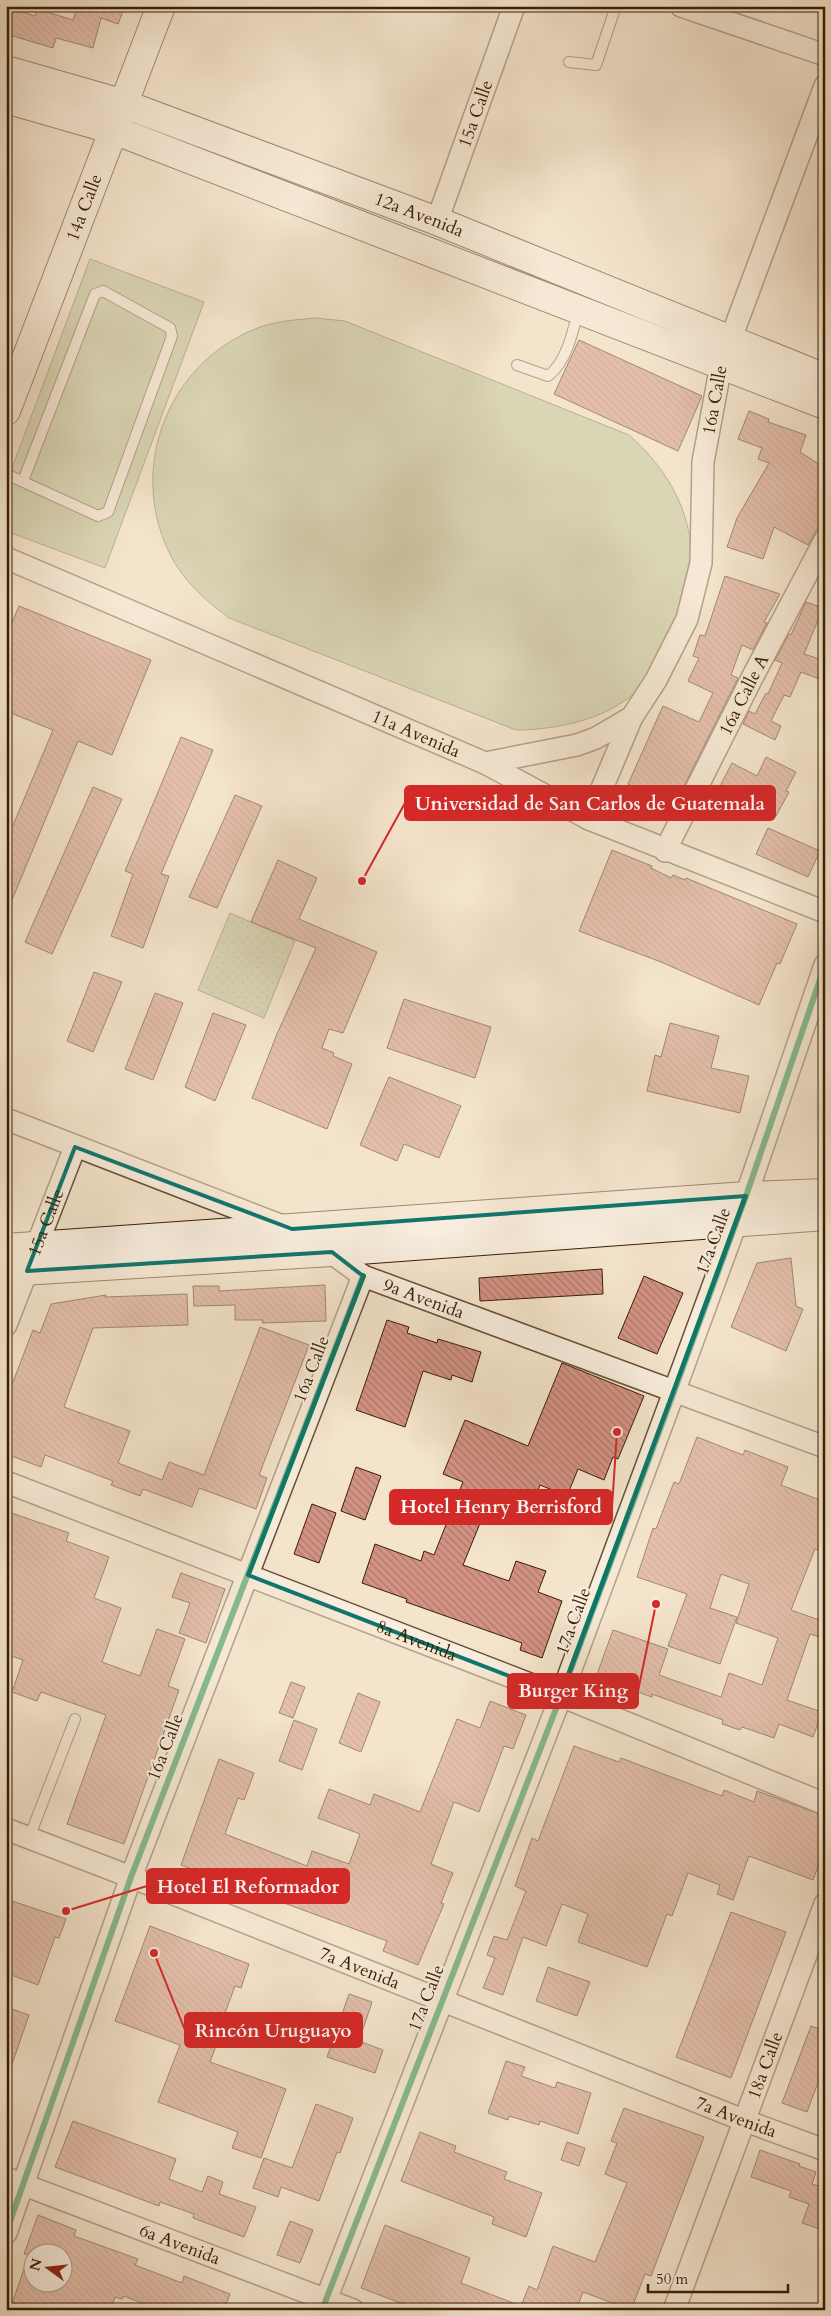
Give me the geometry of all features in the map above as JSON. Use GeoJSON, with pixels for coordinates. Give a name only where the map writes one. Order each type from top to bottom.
{"type":"FeatureCollection","features":[{"type":"Feature","properties":{"kind":"main road","name":"14a Calle"},"geometry":{"type":"LineString","coordinates":[[6,411],[161,6]]}},
{"type":"Feature","properties":{"kind":"main road","name":"12a Avenida"},"geometry":{"type":"LineString","coordinates":[[6,70],[124,104],[437,221],[726,353],[825,405]]}},
{"type":"Feature","properties":{"kind":"main road","name":"12a Avenida"},"geometry":{"type":"LineString","coordinates":[[6,99],[114,130],[578,310],[726,353],[825,378]]}},
{"type":"Feature","properties":{"kind":"main road"},"geometry":{"type":"LineString","coordinates":[[23,1263],[292,1229],[746,1196],[825,1193]]}},
{"type":"Feature","properties":{"kind":"main road"},"geometry":{"type":"LineString","coordinates":[[6,1248],[23,1263],[332,1252],[825,1216]]}},
{"type":"Feature","properties":{"kind":"street","name":"15a Calle"},"geometry":{"type":"LineString","coordinates":[[437,221],[514,6]]}},
{"type":"Feature","properties":{"kind":"street"},"geometry":{"type":"LineString","coordinates":[[681,6],[825,56]]}},
{"type":"Feature","properties":{"kind":"street","name":"16a Calle"},"geometry":{"type":"LineString","coordinates":[[589,819],[632,717],[656,680],[687,619],[701,563],[703,462],[726,353],[825,86]]}},
{"type":"Feature","properties":{"kind":"street","name":"16a Calle A"},"geometry":{"type":"LineString","coordinates":[[665,850],[754,674],[825,540]]}},
{"type":"Feature","properties":{"kind":"street","name":"11a Avenida"},"geometry":{"type":"LineString","coordinates":[[6,558],[485,763],[589,819],[825,912]]}},
{"type":"Feature","properties":{"kind":"street","name":"16a Calle"},"geometry":{"type":"LineString","coordinates":[[485,763],[577,745],[596,738],[632,717]]}},
{"type":"Feature","properties":{"kind":"street","name":"17a Calle"},"geometry":{"type":"LineString","coordinates":[[324,2305],[561,1696],[746,1196],[825,965]]}},
{"type":"Feature","properties":{"kind":"street","name":"9a Avenida"},"geometry":{"type":"LineString","coordinates":[[6,1119],[292,1229],[332,1252],[363,1276],[825,1447]]}},
{"type":"Feature","properties":{"kind":"street","name":"15a Calle"},"geometry":{"type":"LineString","coordinates":[[6,1325],[23,1263],[75,1147]]}},
{"type":"Feature","properties":{"kind":"street","name":"16a Calle"},"geometry":{"type":"LineString","coordinates":[[6,2233],[15,2182],[363,1276]]}},
{"type":"Feature","properties":{"kind":"street","name":"8a Avenida"},"geometry":{"type":"LineString","coordinates":[[6,1482],[561,1696],[825,1804]]}},
{"type":"Feature","properties":{"kind":"street","name":"7a Avenida"},"geometry":{"type":"LineString","coordinates":[[6,1829],[742,2120],[825,2150]]}},
{"type":"Feature","properties":{"kind":"street","name":"18a Calle"},"geometry":{"type":"LineString","coordinates":[[674,2310],[742,2120],[825,1904]]}},
{"type":"Feature","properties":{"kind":"street","name":"6a Avenida"},"geometry":{"type":"LineString","coordinates":[[15,2182],[324,2305],[353,2310]]}},
{"type":"Feature","properties":{"kind":"lane"},"geometry":{"type":"LineString","coordinates":[[569,62],[596,65],[616,6]]}},
{"type":"Feature","properties":{"kind":"lane"},"geometry":{"type":"LineString","coordinates":[[6,474],[23,482],[98,516],[108,512],[172,336],[170,328],[103,291],[95,294],[23,482]]}},
{"type":"Feature","properties":{"kind":"lane"},"geometry":{"type":"LineString","coordinates":[[517,365],[548,376],[557,369],[575,326],[578,310]]}},
{"type":"Feature","properties":{"kind":"lane"},"geometry":{"type":"LineString","coordinates":[[29,1838],[74,1719]]}},
{"type":"Feature","properties":{"kind":"highlighted area"},"geometry":{"type":"Polygon","coordinates":[[[75,1147],[292,1229],[746,1196],[561,1696],[248,1575],[363,1276],[332,1252],[27,1271],[75,1147]]]}},
{"type":"Feature","properties":{"kind":"green space"},"geometry":{"type":"Polygon","coordinates":[[[90,259],[204,302],[105,568],[6,531],[6,484],[90,259]]]}},
{"type":"Feature","properties":{"kind":"green space"},"geometry":{"type":"Polygon","coordinates":[[[315,318],[345,321],[629,435],[644,449],[668,481],[678,498],[685,516],[691,554],[690,596],[685,612],[666,642],[650,673],[633,694],[619,705],[586,719],[550,728],[516,730],[229,618],[203,597],[180,572],[169,552],[157,519],[153,486],[155,453],[164,422],[179,393],[199,367],[225,345],[262,326],[285,321],[315,318]]]}},
{"type":"Feature","properties":{"kind":"green space"},"geometry":{"type":"Polygon","coordinates":[[[230,913],[295,941],[264,1018],[198,990],[230,913]]]}},
{"type":"Feature","properties":{"kind":"building"},"geometry":{"type":"Polygon","coordinates":[[[75,6],[125,6],[118,24],[101,18],[93,48],[56,38],[53,48],[6,34],[6,7],[35,16],[37,9],[73,20],[77,8],[75,6]]]}},
{"type":"Feature","properties":{"kind":"building"},"geometry":{"type":"Polygon","coordinates":[[[579,340],[702,396],[678,451],[554,394],[579,340]]]}},
{"type":"Feature","properties":{"kind":"building"},"geometry":{"type":"Polygon","coordinates":[[[749,411],[769,419],[768,422],[806,435],[800,452],[825,468],[825,526],[820,524],[808,545],[774,527],[763,559],[727,547],[737,518],[769,463],[758,459],[762,448],[738,439],[749,411]]]}},
{"type":"Feature","properties":{"kind":"building"},"geometry":{"type":"Polygon","coordinates":[[[725,576],[780,594],[764,622],[767,623],[753,650],[742,645],[731,675],[738,678],[670,814],[648,803],[652,796],[628,784],[663,706],[699,722],[713,693],[688,681],[699,658],[693,656],[700,635],[705,636],[725,576]]]}},
{"type":"Feature","properties":{"kind":"building"},"geometry":{"type":"Polygon","coordinates":[[[806,602],[823,608],[804,654],[825,661],[825,681],[801,672],[790,697],[784,695],[771,721],[781,726],[775,740],[743,724],[749,711],[755,714],[766,693],[768,694],[782,663],[775,660],[789,634],[791,635],[806,602]]]}},
{"type":"Feature","properties":{"kind":"building"},"geometry":{"type":"Polygon","coordinates":[[[19,606],[151,660],[112,755],[78,741],[7,912],[6,842],[53,730],[6,711],[6,637],[19,606]]]}},
{"type":"Feature","properties":{"kind":"building"},"geometry":{"type":"Polygon","coordinates":[[[181,737],[213,750],[161,874],[169,876],[143,948],[111,936],[133,874],[125,871],[181,737]]]}},
{"type":"Feature","properties":{"kind":"building"},"geometry":{"type":"Polygon","coordinates":[[[766,757],[796,772],[786,791],[789,792],[776,816],[720,786],[732,763],[757,776],[766,757]]]}},
{"type":"Feature","properties":{"kind":"building"},"geometry":{"type":"Polygon","coordinates":[[[93,787],[122,799],[52,954],[25,942],[93,787]]]}},
{"type":"Feature","properties":{"kind":"building"},"geometry":{"type":"Polygon","coordinates":[[[235,795],[262,806],[217,908],[189,897],[235,795]]]}},
{"type":"Feature","properties":{"kind":"building"},"geometry":{"type":"Polygon","coordinates":[[[768,828],[820,851],[808,877],[756,854],[768,828]]]}},
{"type":"Feature","properties":{"kind":"building"},"geometry":{"type":"Polygon","coordinates":[[[612,850],[652,866],[651,868],[671,878],[673,875],[685,880],[686,878],[797,924],[780,964],[777,963],[759,1005],[661,962],[579,931],[612,850]]]}},
{"type":"Feature","properties":{"kind":"building"},"geometry":{"type":"Polygon","coordinates":[[[278,860],[317,878],[299,919],[377,952],[343,1033],[329,1029],[322,1048],[334,1053],[333,1056],[352,1064],[327,1129],[252,1098],[277,1034],[316,948],[251,922],[278,860]]]}},
{"type":"Feature","properties":{"kind":"building"},"geometry":{"type":"Polygon","coordinates":[[[94,972],[122,982],[93,1052],[67,1041],[94,972]]]}},
{"type":"Feature","properties":{"kind":"building"},"geometry":{"type":"Polygon","coordinates":[[[155,993],[183,1003],[153,1080],[125,1069],[155,993]]]}},
{"type":"Feature","properties":{"kind":"building"},"geometry":{"type":"Polygon","coordinates":[[[404,999],[491,1027],[475,1078],[387,1048],[404,999]]]}},
{"type":"Feature","properties":{"kind":"building"},"geometry":{"type":"Polygon","coordinates":[[[213,1013],[246,1025],[215,1101],[185,1087],[213,1013]]]}},
{"type":"Feature","properties":{"kind":"building"},"geometry":{"type":"Polygon","coordinates":[[[670,1023],[719,1036],[711,1068],[749,1076],[740,1113],[647,1091],[655,1055],[661,1057],[670,1023]]]}},
{"type":"Feature","properties":{"kind":"building"},"geometry":{"type":"Polygon","coordinates":[[[389,1077],[461,1106],[439,1158],[404,1144],[397,1161],[360,1145],[389,1077]]]}},
{"type":"Feature","properties":{"kind":"building"},"geometry":{"type":"Polygon","coordinates":[[[791,1258],[796,1306],[803,1309],[786,1351],[731,1327],[757,1263],[791,1258]]]}},
{"type":"Feature","properties":{"kind":"building"},"geometry":{"type":"Polygon","coordinates":[[[602,1269],[603,1294],[480,1301],[479,1278],[602,1269]]]}},
{"type":"Feature","properties":{"kind":"building"},"geometry":{"type":"Polygon","coordinates":[[[644,1276],[683,1293],[657,1354],[618,1338],[644,1276]]]}},
{"type":"Feature","properties":{"kind":"building"},"geometry":{"type":"Polygon","coordinates":[[[325,1285],[326,1321],[262,1323],[263,1320],[235,1320],[235,1305],[194,1306],[193,1286],[219,1286],[219,1291],[325,1285]]]}},
{"type":"Feature","properties":{"kind":"building"},"geometry":{"type":"Polygon","coordinates":[[[187,1294],[188,1325],[93,1328],[64,1407],[130,1431],[118,1463],[162,1480],[169,1462],[204,1475],[260,1327],[309,1345],[259,1475],[267,1478],[256,1509],[199,1488],[192,1507],[143,1489],[140,1496],[111,1485],[113,1481],[45,1455],[41,1467],[6,1454],[6,1400],[33,1330],[40,1333],[51,1304],[106,1295],[105,1297],[187,1294]]]}},
{"type":"Feature","properties":{"kind":"building"},"geometry":{"type":"Polygon","coordinates":[[[387,1320],[409,1327],[407,1333],[437,1343],[438,1339],[481,1352],[472,1382],[452,1375],[451,1380],[423,1371],[405,1427],[356,1410],[387,1320]]]}},
{"type":"Feature","properties":{"kind":"building"},"geometry":{"type":"Polygon","coordinates":[[[562,1363],[644,1396],[618,1459],[613,1457],[604,1480],[578,1469],[567,1496],[540,1485],[530,1509],[492,1494],[463,1565],[509,1581],[516,1561],[546,1571],[538,1592],[562,1601],[542,1658],[520,1650],[522,1643],[406,1602],[407,1599],[362,1583],[375,1544],[421,1561],[424,1551],[434,1555],[463,1482],[443,1474],[465,1420],[528,1446],[562,1363]]]}},
{"type":"Feature","properties":{"kind":"building"},"geometry":{"type":"Polygon","coordinates":[[[697,1437],[743,1455],[745,1450],[788,1467],[781,1485],[825,1502],[825,1552],[815,1549],[791,1610],[825,1622],[825,1639],[810,1634],[787,1700],[822,1712],[813,1737],[779,1724],[774,1738],[742,1727],[740,1730],[722,1724],[723,1720],[652,1694],[652,1697],[623,1687],[622,1690],[595,1680],[613,1630],[668,1649],[659,1675],[721,1697],[729,1673],[762,1685],[778,1638],[736,1623],[749,1584],[721,1574],[710,1608],[737,1617],[720,1664],[668,1646],[687,1594],[637,1577],[653,1528],[656,1529],[674,1482],[679,1484],[697,1437]]]}},
{"type":"Feature","properties":{"kind":"building"},"geometry":{"type":"Polygon","coordinates":[[[356,1467],[381,1476],[365,1520],[341,1511],[356,1467]]]}},
{"type":"Feature","properties":{"kind":"building"},"geometry":{"type":"Polygon","coordinates":[[[312,1504],[336,1513],[319,1563],[294,1554],[312,1504]]]}},
{"type":"Feature","properties":{"kind":"building"},"geometry":{"type":"Polygon","coordinates":[[[6,1511],[69,1533],[66,1541],[109,1557],[94,1598],[121,1608],[102,1662],[140,1676],[157,1629],[185,1639],[168,1686],[179,1690],[124,1844],[67,1824],[106,1715],[41,1692],[37,1701],[12,1692],[23,1660],[6,1654],[6,1511]]]}},
{"type":"Feature","properties":{"kind":"building"},"geometry":{"type":"Polygon","coordinates":[[[181,1573],[225,1589],[206,1643],[179,1633],[190,1603],[172,1597],[181,1573]]]}},
{"type":"Feature","properties":{"kind":"building"},"geometry":{"type":"Polygon","coordinates":[[[291,1682],[305,1687],[293,1718],[279,1713],[291,1682]]]}},
{"type":"Feature","properties":{"kind":"building"},"geometry":{"type":"Polygon","coordinates":[[[358,1693],[380,1702],[361,1752],[339,1743],[358,1693]]]}},
{"type":"Feature","properties":{"kind":"building"},"geometry":{"type":"Polygon","coordinates":[[[490,1701],[526,1715],[513,1749],[504,1746],[479,1812],[454,1802],[431,1864],[453,1873],[441,1903],[444,1904],[418,1965],[383,1951],[387,1941],[181,1865],[219,1759],[254,1773],[244,1800],[238,1798],[225,1834],[307,1866],[312,1851],[349,1864],[360,1834],[318,1818],[329,1789],[370,1805],[374,1794],[420,1812],[457,1719],[480,1728],[490,1701]]]}},
{"type":"Feature","properties":{"kind":"building"},"geometry":{"type":"Polygon","coordinates":[[[294,1720],[317,1729],[302,1770],[279,1761],[294,1720]]]}},
{"type":"Feature","properties":{"kind":"building"},"geometry":{"type":"Polygon","coordinates":[[[574,1746],[619,1762],[621,1758],[722,1796],[724,1790],[754,1802],[757,1791],[825,1816],[825,1849],[813,1880],[749,1856],[733,1900],[717,1894],[720,1885],[688,1873],[672,1916],[667,1914],[647,1967],[578,1942],[588,1914],[562,1904],[546,1946],[523,1937],[503,1995],[483,1988],[495,1958],[487,1955],[494,1936],[507,1940],[526,1891],[515,1886],[532,1838],[538,1841],[574,1746]]]}},
{"type":"Feature","properties":{"kind":"building"},"geometry":{"type":"Polygon","coordinates":[[[6,1899],[66,1919],[59,1938],[55,1937],[38,1985],[6,1973],[6,1899]]]}},
{"type":"Feature","properties":{"kind":"building"},"geometry":{"type":"Polygon","coordinates":[[[731,1912],[786,1932],[731,2078],[676,2057],[731,1912]]]}},
{"type":"Feature","properties":{"kind":"building"},"geometry":{"type":"Polygon","coordinates":[[[150,1926],[249,1964],[241,1988],[235,1986],[225,2013],[228,2014],[210,2062],[286,2089],[261,2158],[232,2148],[238,2132],[158,2102],[180,2045],[115,2021],[150,1926]]]}},
{"type":"Feature","properties":{"kind":"building"},"geometry":{"type":"Polygon","coordinates":[[[548,1967],[590,1982],[577,2016],[536,2001],[548,1967]]]}},
{"type":"Feature","properties":{"kind":"building"},"geometry":{"type":"Polygon","coordinates":[[[349,1994],[372,2002],[359,2041],[383,2050],[375,2073],[327,2057],[349,1994]]]}},
{"type":"Feature","properties":{"kind":"building"},"geometry":{"type":"Polygon","coordinates":[[[6,2007],[29,2015],[8,2076],[6,2075],[6,2007]]]}},
{"type":"Feature","properties":{"kind":"building"},"geometry":{"type":"Polygon","coordinates":[[[811,2026],[825,2031],[825,2064],[807,2112],[782,2103],[811,2026]]]}},
{"type":"Feature","properties":{"kind":"building"},"geometry":{"type":"Polygon","coordinates":[[[506,2061],[525,2067],[521,2076],[555,2088],[557,2082],[591,2093],[578,2134],[540,2121],[539,2125],[509,2116],[508,2120],[488,2113],[506,2061]]]}},
{"type":"Feature","properties":{"kind":"building"},"geometry":{"type":"Polygon","coordinates":[[[316,2104],[353,2118],[340,2153],[337,2152],[319,2201],[281,2187],[278,2197],[253,2188],[264,2158],[292,2168],[316,2104]]]}},
{"type":"Feature","properties":{"kind":"building"},"geometry":{"type":"Polygon","coordinates":[[[624,2108],[704,2137],[651,2276],[645,2274],[631,2310],[583,2292],[576,2310],[419,2310],[361,2288],[385,2225],[470,2258],[461,2283],[521,2306],[529,2286],[537,2290],[553,2246],[595,2262],[627,2183],[605,2174],[617,2143],[611,2141],[624,2108]]]}},
{"type":"Feature","properties":{"kind":"building"},"geometry":{"type":"Polygon","coordinates":[[[73,2121],[176,2159],[169,2179],[202,2192],[208,2176],[223,2182],[219,2194],[256,2207],[244,2237],[193,2218],[194,2214],[160,2202],[159,2206],[55,2167],[73,2121]]]}},
{"type":"Feature","properties":{"kind":"building"},"geometry":{"type":"Polygon","coordinates":[[[420,2132],[456,2146],[454,2152],[507,2172],[504,2179],[542,2193],[526,2237],[492,2224],[494,2217],[401,2181],[420,2132]]]}},
{"type":"Feature","properties":{"kind":"building"},"geometry":{"type":"Polygon","coordinates":[[[567,2142],[585,2148],[579,2166],[561,2160],[567,2142]]]}},
{"type":"Feature","properties":{"kind":"building"},"geometry":{"type":"Polygon","coordinates":[[[760,2150],[800,2164],[799,2166],[816,2172],[812,2184],[825,2188],[825,2216],[820,2229],[802,2223],[809,2204],[789,2197],[791,2191],[751,2177],[760,2150]]]}},
{"type":"Feature","properties":{"kind":"building"},"geometry":{"type":"Polygon","coordinates":[[[38,2215],[76,2230],[74,2236],[138,2259],[135,2265],[182,2283],[184,2276],[230,2294],[224,2310],[160,2310],[124,2296],[122,2299],[115,2297],[110,2310],[10,2310],[22,2275],[22,2294],[72,2294],[72,2244],[28,2244],[38,2215]]]}},
{"type":"Feature","properties":{"kind":"building"},"geometry":{"type":"Polygon","coordinates":[[[290,2221],[313,2230],[300,2263],[277,2255],[290,2221]]]}},
{"type":"Feature","properties":{"kind":"cycle path"},"geometry":{"type":"LineString","coordinates":[[322,2310],[561,1696],[746,1196],[825,965]]}},
{"type":"Feature","properties":{"kind":"cycle path"},"geometry":{"type":"LineString","coordinates":[[6,2233],[131,1877],[363,1276]]}},
{"type":"Feature","properties":{"kind":"place","name":"Universidad de San Carlos de Guatemala"},"geometry":{"type":"Point","coordinates":[362,881]}},
{"type":"Feature","properties":{"kind":"place","name":"Hotel Henry Berrisford"},"geometry":{"type":"Point","coordinates":[617,1432]}},
{"type":"Feature","properties":{"kind":"place","name":"Burger King"},"geometry":{"type":"Point","coordinates":[656,1604]}},
{"type":"Feature","properties":{"kind":"place","name":"Hotel El Reformador"},"geometry":{"type":"Point","coordinates":[66,1911]}},
{"type":"Feature","properties":{"kind":"place","name":"Rincón Uruguayo"},"geometry":{"type":"Point","coordinates":[154,1953]}}]}
